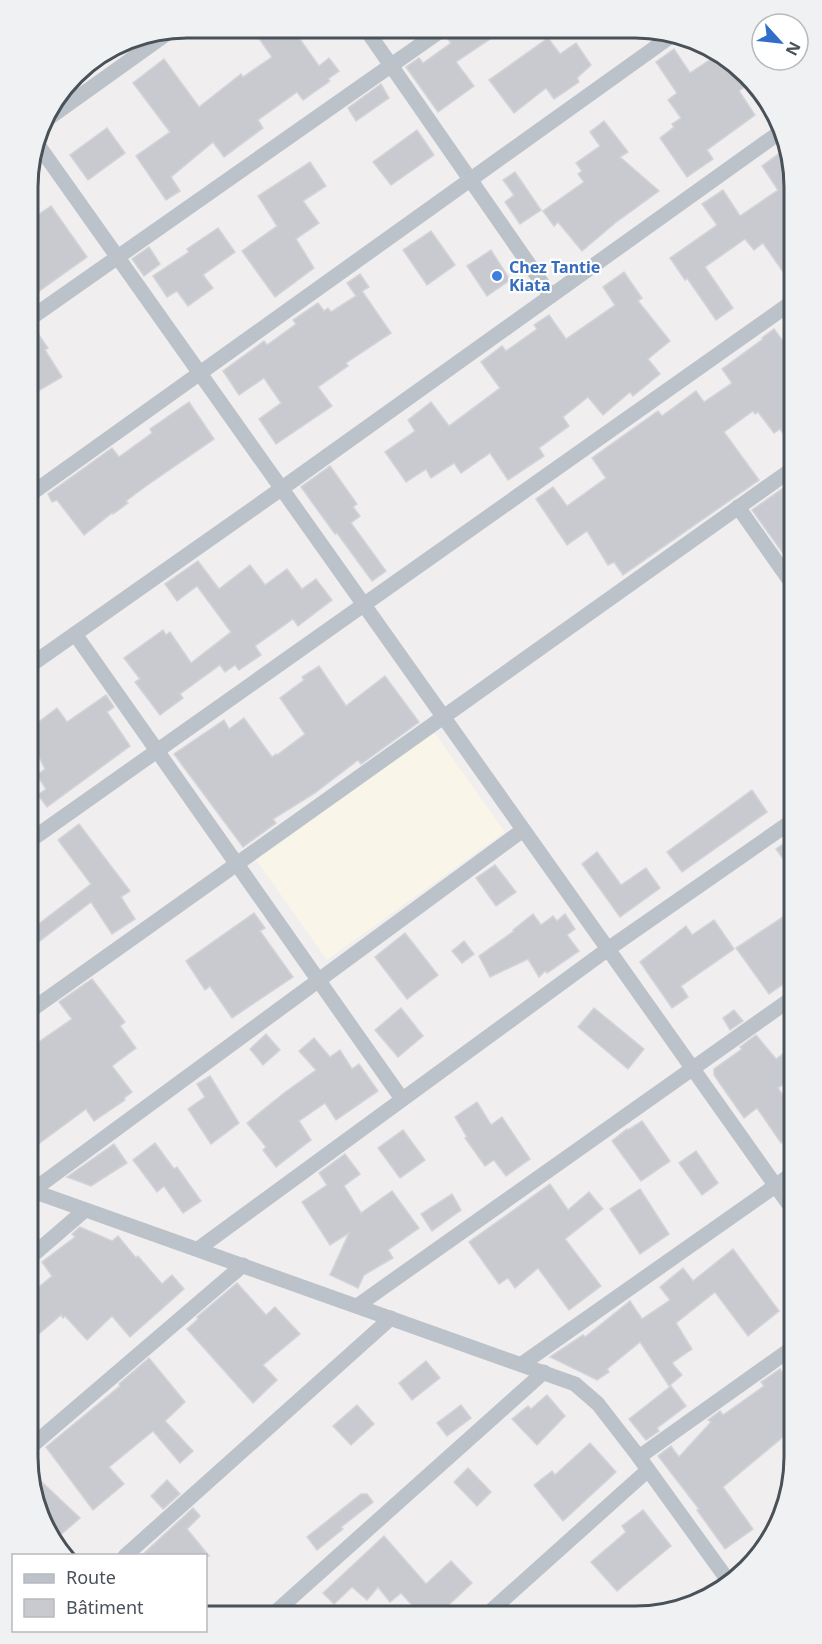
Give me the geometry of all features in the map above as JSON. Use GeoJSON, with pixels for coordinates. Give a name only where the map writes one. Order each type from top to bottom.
{"type":"FeatureCollection","features":[{"type":"Feature","properties":{"kind":"street"},"geometry":{"type":"LineString","coordinates":[[372,38],[551,296]]}},
{"type":"Feature","properties":{"kind":"street"},"geometry":{"type":"LineString","coordinates":[[38,313],[430,38]]}},
{"type":"Feature","properties":{"kind":"street"},"geometry":{"type":"LineString","coordinates":[[59,111],[158,40]]}},
{"type":"Feature","properties":{"kind":"street"},"geometry":{"type":"LineString","coordinates":[[38,489],[665,40]]}},
{"type":"Feature","properties":{"kind":"street"},"geometry":{"type":"LineString","coordinates":[[38,660],[775,135]]}},
{"type":"Feature","properties":{"kind":"street"},"geometry":{"type":"LineString","coordinates":[[42,151],[784,1198]]}},
{"type":"Feature","properties":{"kind":"street"},"geometry":{"type":"LineString","coordinates":[[38,835],[784,308]]}},
{"type":"Feature","properties":{"kind":"street"},"geometry":{"type":"LineString","coordinates":[[38,1005],[784,475]]}},
{"type":"Feature","properties":{"kind":"street"},"geometry":{"type":"LineString","coordinates":[[738,507],[784,572]]}},
{"type":"Feature","properties":{"kind":"street"},"geometry":{"type":"LineString","coordinates":[[75,634],[402,1099]]}},
{"type":"Feature","properties":{"kind":"street"},"geometry":{"type":"LineString","coordinates":[[198,1249],[608,949],[784,827]]}},
{"type":"Feature","properties":{"kind":"street"},"geometry":{"type":"LineString","coordinates":[[38,1184],[523,830]]}},
{"type":"Feature","properties":{"kind":"street"},"geometry":{"type":"LineString","coordinates":[[357,1306],[784,1004]]}},
{"type":"Feature","properties":{"kind":"street"},"geometry":{"type":"LineString","coordinates":[[522,1364],[784,1179]]}},
{"type":"Feature","properties":{"kind":"street"},"geometry":{"type":"LineString","coordinates":[[38,1193],[575,1384],[598,1404],[724,1576]]}},
{"type":"Feature","properties":{"kind":"street"},"geometry":{"type":"LineString","coordinates":[[38,1251],[85,1210]]}},
{"type":"Feature","properties":{"kind":"street"},"geometry":{"type":"LineString","coordinates":[[38,1441],[243,1265]]}},
{"type":"Feature","properties":{"kind":"street"},"geometry":{"type":"LineString","coordinates":[[127,1554],[391,1318]]}},
{"type":"Feature","properties":{"kind":"street"},"geometry":{"type":"LineString","coordinates":[[496,1606],[644,1464],[784,1355]]}},
{"type":"Feature","properties":{"kind":"street"},"geometry":{"type":"LineString","coordinates":[[282,1606],[544,1372]]}},
{"type":"Feature","properties":{"kind":"shaded area"},"geometry":{"type":"Polygon","coordinates":[[[434,732],[505,832],[327,960],[256,860],[434,732]]]}},
{"type":"Feature","properties":{"kind":"building"},"geometry":{"type":"Polygon","coordinates":[[[259,38],[299,38],[319,66],[329,58],[339,71],[328,79],[330,81],[303,100],[297,92],[258,120],[263,128],[224,157],[213,142],[171,177],[180,191],[166,200],[136,156],[170,132],[133,83],[164,59],[199,107],[241,74],[243,77],[272,57],[259,38]]]}},
{"type":"Feature","properties":{"kind":"building"},"geometry":{"type":"Polygon","coordinates":[[[447,38],[492,38],[456,62],[474,86],[438,112],[406,67],[419,58],[423,63],[451,43],[447,38]]]}},
{"type":"Feature","properties":{"kind":"building"},"geometry":{"type":"Polygon","coordinates":[[[548,38],[560,54],[576,43],[591,65],[577,78],[579,82],[554,99],[546,88],[514,113],[489,80],[548,38]]]}},
{"type":"Feature","properties":{"kind":"building"},"geometry":{"type":"Polygon","coordinates":[[[674,49],[690,73],[711,59],[745,86],[739,91],[755,115],[707,150],[713,159],[687,177],[660,138],[674,127],[672,124],[681,118],[668,100],[677,93],[656,62],[674,49]]]}},
{"type":"Feature","properties":{"kind":"building"},"geometry":{"type":"Polygon","coordinates":[[[381,84],[389,98],[356,121],[348,108],[381,84]]]}},
{"type":"Feature","properties":{"kind":"building"},"geometry":{"type":"Polygon","coordinates":[[[604,121],[628,152],[620,157],[659,191],[615,223],[582,251],[558,222],[554,226],[543,211],[584,182],[578,174],[582,171],[576,163],[600,146],[590,132],[604,121]]]}},
{"type":"Feature","properties":{"kind":"building"},"geometry":{"type":"Polygon","coordinates":[[[107,128],[125,153],[88,180],[70,155],[107,128]]]}},
{"type":"Feature","properties":{"kind":"building"},"geometry":{"type":"Polygon","coordinates":[[[417,130],[434,155],[391,185],[373,162],[417,130]]]}},
{"type":"Feature","properties":{"kind":"building"},"geometry":{"type":"Polygon","coordinates":[[[781,152],[784,177],[784,273],[763,243],[754,250],[745,239],[705,267],[733,308],[716,320],[670,258],[717,225],[702,204],[723,190],[740,216],[778,190],[762,166],[781,152]]]}},
{"type":"Feature","properties":{"kind":"building"},"geometry":{"type":"Polygon","coordinates":[[[310,162],[326,186],[303,201],[319,223],[296,239],[314,268],[275,297],[242,251],[277,226],[258,196],[310,162]]]}},
{"type":"Feature","properties":{"kind":"building"},"geometry":{"type":"Polygon","coordinates":[[[515,172],[541,210],[520,224],[505,202],[514,195],[503,180],[515,172]]]}},
{"type":"Feature","properties":{"kind":"building"},"geometry":{"type":"Polygon","coordinates":[[[51,206],[87,257],[38,292],[38,215],[51,206]]]}},
{"type":"Feature","properties":{"kind":"building"},"geometry":{"type":"Polygon","coordinates":[[[218,228],[235,252],[203,275],[213,288],[188,306],[177,291],[167,297],[153,276],[189,252],[187,249],[218,228]]]}},
{"type":"Feature","properties":{"kind":"building"},"geometry":{"type":"Polygon","coordinates":[[[431,231],[455,265],[427,285],[403,250],[431,231]]]}},
{"type":"Feature","properties":{"kind":"building"},"geometry":{"type":"Polygon","coordinates":[[[149,247],[160,264],[144,276],[132,259],[149,247]]]}},
{"type":"Feature","properties":{"kind":"building"},"geometry":{"type":"Polygon","coordinates":[[[491,250],[510,280],[487,296],[467,266],[491,250]]]}},
{"type":"Feature","properties":{"kind":"building"},"geometry":{"type":"Polygon","coordinates":[[[624,272],[642,298],[638,301],[670,341],[648,359],[660,374],[633,396],[630,392],[603,415],[588,397],[563,417],[569,426],[539,448],[544,456],[508,480],[490,453],[461,473],[454,463],[431,478],[426,469],[406,482],[385,452],[415,431],[408,420],[431,402],[449,426],[500,388],[481,362],[502,346],[506,351],[537,329],[534,325],[549,315],[566,339],[615,305],[603,287],[624,272]]]}},
{"type":"Feature","properties":{"kind":"building"},"geometry":{"type":"Polygon","coordinates":[[[360,274],[369,287],[362,291],[391,333],[346,363],[348,366],[318,387],[332,406],[276,444],[259,419],[281,403],[264,378],[239,395],[223,371],[264,341],[267,345],[296,324],[293,320],[318,303],[324,311],[328,308],[331,312],[356,296],[347,283],[360,274]]]}},
{"type":"Feature","properties":{"kind":"building"},"geometry":{"type":"Polygon","coordinates":[[[774,329],[784,342],[784,435],[780,429],[774,433],[758,412],[755,414],[753,411],[724,432],[759,480],[623,575],[614,562],[608,565],[587,531],[567,545],[536,499],[553,487],[567,506],[606,478],[592,458],[658,411],[662,416],[696,391],[704,402],[732,383],[722,369],[774,329]]]}},
{"type":"Feature","properties":{"kind":"building"},"geometry":{"type":"Polygon","coordinates":[[[38,334],[48,348],[45,350],[62,377],[38,391],[38,334]]]}},
{"type":"Feature","properties":{"kind":"building"},"geometry":{"type":"Polygon","coordinates":[[[189,402],[214,439],[146,486],[113,514],[84,535],[57,500],[52,502],[48,494],[112,448],[119,457],[152,433],[150,429],[189,402]]]}},
{"type":"Feature","properties":{"kind":"building"},"geometry":{"type":"Polygon","coordinates":[[[330,466],[357,504],[353,507],[360,516],[351,523],[386,571],[372,581],[301,487],[330,466]]]}},
{"type":"Feature","properties":{"kind":"building"},"geometry":{"type":"Polygon","coordinates":[[[784,488],[784,555],[752,510],[784,488]]]}},
{"type":"Feature","properties":{"kind":"building"},"geometry":{"type":"Polygon","coordinates":[[[198,561],[219,589],[250,565],[265,585],[287,569],[302,589],[316,579],[332,600],[298,626],[293,619],[255,646],[261,655],[239,670],[235,665],[225,672],[220,665],[180,694],[183,698],[160,715],[135,682],[140,679],[124,658],[163,630],[166,635],[170,632],[191,663],[231,632],[197,586],[177,601],[165,584],[198,561]]]}},
{"type":"Feature","properties":{"kind":"building"},"geometry":{"type":"Polygon","coordinates":[[[319,666],[346,706],[385,676],[419,722],[361,764],[358,760],[315,793],[273,819],[276,823],[243,847],[174,754],[224,720],[229,729],[244,718],[272,757],[277,755],[305,734],[280,698],[304,680],[302,677],[319,666]]]}},
{"type":"Feature","properties":{"kind":"building"},"geometry":{"type":"Polygon","coordinates":[[[106,695],[114,707],[107,712],[130,746],[47,807],[38,795],[46,789],[38,777],[45,769],[38,755],[38,722],[57,708],[67,722],[106,695]]]}},
{"type":"Feature","properties":{"kind":"building"},"geometry":{"type":"Polygon","coordinates":[[[752,790],[767,812],[682,872],[667,852],[752,790]]]}},
{"type":"Feature","properties":{"kind":"building"},"geometry":{"type":"Polygon","coordinates":[[[79,824],[130,891],[121,897],[135,919],[112,934],[91,902],[38,942],[38,924],[91,884],[58,840],[79,824]]]}},
{"type":"Feature","properties":{"kind":"building"},"geometry":{"type":"Polygon","coordinates":[[[784,844],[784,860],[776,849],[784,844]]]}},
{"type":"Feature","properties":{"kind":"building"},"geometry":{"type":"Polygon","coordinates":[[[597,852],[621,885],[646,868],[660,888],[620,917],[582,864],[597,852]]]}},
{"type":"Feature","properties":{"kind":"building"},"geometry":{"type":"Polygon","coordinates":[[[495,865],[516,892],[496,906],[476,878],[495,865]]]}},
{"type":"Feature","properties":{"kind":"building"},"geometry":{"type":"Polygon","coordinates":[[[254,913],[265,928],[260,931],[293,977],[232,1018],[210,986],[205,990],[186,961],[254,913]]]}},
{"type":"Feature","properties":{"kind":"building"},"geometry":{"type":"Polygon","coordinates":[[[533,914],[541,925],[553,916],[557,921],[565,914],[575,929],[567,935],[579,951],[539,977],[528,959],[490,977],[479,956],[533,914]]]}},
{"type":"Feature","properties":{"kind":"building"},"geometry":{"type":"Polygon","coordinates":[[[784,916],[784,984],[769,994],[736,948],[784,916]]]}},
{"type":"Feature","properties":{"kind":"building"},"geometry":{"type":"Polygon","coordinates":[[[714,920],[734,949],[681,986],[688,997],[672,1008],[640,962],[686,926],[692,935],[714,920]]]}},
{"type":"Feature","properties":{"kind":"building"},"geometry":{"type":"Polygon","coordinates":[[[405,933],[438,975],[407,999],[375,957],[405,933]]]}},
{"type":"Feature","properties":{"kind":"building"},"geometry":{"type":"Polygon","coordinates":[[[464,941],[474,954],[462,963],[452,951],[464,941]]]}},
{"type":"Feature","properties":{"kind":"building"},"geometry":{"type":"Polygon","coordinates":[[[92,979],[125,1022],[120,1026],[136,1048],[112,1066],[132,1092],[124,1098],[125,1100],[94,1121],[86,1109],[38,1144],[38,1043],[72,1019],[59,1002],[92,979]]]}},
{"type":"Feature","properties":{"kind":"building"},"geometry":{"type":"Polygon","coordinates":[[[401,1008],[423,1036],[398,1057],[375,1030],[401,1008]]]}},
{"type":"Feature","properties":{"kind":"building"},"geometry":{"type":"Polygon","coordinates":[[[594,1008],[644,1049],[628,1069],[578,1027],[594,1008]]]}},
{"type":"Feature","properties":{"kind":"building"},"geometry":{"type":"Polygon","coordinates":[[[734,1010],[743,1021],[730,1030],[723,1018],[734,1010]]]}},
{"type":"Feature","properties":{"kind":"building"},"geometry":{"type":"Polygon","coordinates":[[[266,1034],[280,1050],[263,1065],[250,1049],[266,1034]]]}},
{"type":"Feature","properties":{"kind":"building"},"geometry":{"type":"Polygon","coordinates":[[[756,1035],[776,1059],[784,1053],[784,1084],[778,1088],[784,1096],[784,1141],[781,1143],[757,1108],[744,1118],[714,1075],[714,1069],[742,1049],[740,1047],[756,1035]]]}},
{"type":"Feature","properties":{"kind":"building"},"geometry":{"type":"Polygon","coordinates":[[[314,1038],[330,1057],[340,1050],[352,1069],[359,1064],[378,1091],[336,1120],[325,1103],[299,1121],[311,1140],[276,1167],[263,1150],[266,1147],[247,1123],[316,1070],[299,1051],[314,1038]]]}},
{"type":"Feature","properties":{"kind":"building"},"geometry":{"type":"Polygon","coordinates":[[[210,1076],[239,1123],[211,1144],[188,1109],[205,1097],[197,1084],[210,1076]]]}},
{"type":"Feature","properties":{"kind":"building"},"geometry":{"type":"Polygon","coordinates":[[[477,1102],[491,1125],[502,1117],[530,1159],[506,1176],[494,1160],[485,1166],[465,1138],[467,1137],[455,1117],[477,1102]]]}},
{"type":"Feature","properties":{"kind":"building"},"geometry":{"type":"Polygon","coordinates":[[[642,1121],[670,1161],[641,1181],[612,1141],[642,1121]]]}},
{"type":"Feature","properties":{"kind":"building"},"geometry":{"type":"Polygon","coordinates":[[[403,1130],[425,1160],[400,1178],[378,1148],[403,1130]]]}},
{"type":"Feature","properties":{"kind":"building"},"geometry":{"type":"Polygon","coordinates":[[[155,1143],[174,1169],[177,1167],[201,1201],[183,1213],[164,1186],[157,1192],[133,1160],[155,1143]]]}},
{"type":"Feature","properties":{"kind":"building"},"geometry":{"type":"Polygon","coordinates":[[[114,1144],[127,1163],[91,1186],[67,1177],[114,1144]]]}},
{"type":"Feature","properties":{"kind":"building"},"geometry":{"type":"Polygon","coordinates":[[[696,1151],[718,1183],[702,1195],[679,1163],[696,1151]]]}},
{"type":"Feature","properties":{"kind":"building"},"geometry":{"type":"Polygon","coordinates":[[[345,1154],[360,1174],[344,1186],[361,1213],[392,1191],[419,1228],[388,1250],[393,1258],[364,1275],[358,1288],[330,1275],[349,1233],[330,1245],[302,1202],[327,1185],[319,1173],[345,1154]]]}},
{"type":"Feature","properties":{"kind":"building"},"geometry":{"type":"Polygon","coordinates":[[[550,1184],[568,1210],[589,1192],[603,1209],[565,1239],[601,1286],[569,1310],[538,1268],[515,1288],[508,1278],[499,1284],[469,1242],[550,1184]]]}},
{"type":"Feature","properties":{"kind":"building"},"geometry":{"type":"Polygon","coordinates":[[[640,1189],[669,1234],[640,1254],[610,1209],[640,1189]]]}},
{"type":"Feature","properties":{"kind":"building"},"geometry":{"type":"Polygon","coordinates":[[[452,1194],[461,1210],[432,1231],[421,1214],[452,1194]]]}},
{"type":"Feature","properties":{"kind":"building"},"geometry":{"type":"Polygon","coordinates":[[[80,1227],[112,1241],[118,1236],[162,1284],[172,1275],[184,1289],[130,1337],[112,1316],[87,1340],[65,1316],[63,1318],[61,1315],[38,1335],[38,1288],[52,1276],[42,1262],[75,1237],[72,1234],[80,1227]]]}},
{"type":"Feature","properties":{"kind":"building"},"geometry":{"type":"Polygon","coordinates":[[[733,1249],[779,1311],[748,1336],[715,1292],[676,1323],[692,1349],[672,1363],[682,1375],[669,1386],[640,1342],[607,1369],[609,1372],[597,1380],[550,1357],[583,1335],[585,1337],[630,1301],[642,1319],[670,1300],[660,1287],[683,1268],[693,1281],[733,1249]]]}},
{"type":"Feature","properties":{"kind":"building"},"geometry":{"type":"Polygon","coordinates":[[[237,1283],[266,1315],[275,1307],[300,1334],[263,1365],[277,1380],[253,1403],[187,1329],[198,1319],[197,1317],[237,1283]]]}},
{"type":"Feature","properties":{"kind":"building"},"geometry":{"type":"Polygon","coordinates":[[[149,1358],[185,1402],[165,1421],[193,1451],[180,1463],[153,1431],[109,1467],[124,1484],[93,1510],[46,1447],[120,1386],[119,1384],[149,1358]]]}},
{"type":"Feature","properties":{"kind":"building"},"geometry":{"type":"Polygon","coordinates":[[[426,1361],[440,1378],[412,1400],[399,1383],[426,1361]]]}},
{"type":"Feature","properties":{"kind":"building"},"geometry":{"type":"Polygon","coordinates":[[[780,1369],[784,1375],[784,1436],[723,1487],[753,1529],[725,1549],[697,1510],[699,1509],[658,1456],[671,1446],[679,1457],[711,1422],[708,1420],[720,1411],[723,1415],[764,1386],[761,1382],[780,1369]]]}},
{"type":"Feature","properties":{"kind":"building"},"geometry":{"type":"Polygon","coordinates":[[[671,1386],[686,1406],[657,1428],[659,1431],[646,1440],[629,1419],[671,1386]]]}},
{"type":"Feature","properties":{"kind":"building"},"geometry":{"type":"Polygon","coordinates":[[[547,1395],[565,1416],[537,1445],[512,1419],[528,1406],[531,1409],[547,1395]]]}},
{"type":"Feature","properties":{"kind":"building"},"geometry":{"type":"Polygon","coordinates":[[[357,1405],[374,1424],[351,1445],[333,1426],[357,1405]]]}},
{"type":"Feature","properties":{"kind":"building"},"geometry":{"type":"Polygon","coordinates":[[[461,1405],[471,1418],[447,1436],[437,1423],[461,1405]]]}},
{"type":"Feature","properties":{"kind":"building"},"geometry":{"type":"Polygon","coordinates":[[[590,1443],[616,1472],[563,1521],[534,1485],[552,1471],[555,1475],[590,1443]]]}},
{"type":"Feature","properties":{"kind":"building"},"geometry":{"type":"Polygon","coordinates":[[[468,1468],[491,1492],[477,1506],[454,1482],[468,1468]]]}},
{"type":"Feature","properties":{"kind":"building"},"geometry":{"type":"Polygon","coordinates":[[[39,1480],[80,1518],[60,1535],[45,1505],[39,1480]]]}},
{"type":"Feature","properties":{"kind":"building"},"geometry":{"type":"Polygon","coordinates":[[[167,1480],[180,1494],[163,1509],[151,1496],[167,1480]]]}},
{"type":"Feature","properties":{"kind":"building"},"geometry":{"type":"Polygon","coordinates":[[[361,1494],[367,1494],[373,1502],[341,1527],[343,1529],[317,1550],[307,1537],[361,1494]]]}},
{"type":"Feature","properties":{"kind":"building"},"geometry":{"type":"Polygon","coordinates":[[[193,1508],[200,1516],[187,1529],[209,1556],[207,1554],[143,1554],[193,1508]]]}},
{"type":"Feature","properties":{"kind":"building"},"geometry":{"type":"Polygon","coordinates":[[[643,1510],[671,1546],[617,1591],[591,1562],[626,1532],[622,1526],[643,1510]]]}},
{"type":"Feature","properties":{"kind":"building"},"geometry":{"type":"Polygon","coordinates":[[[384,1536],[426,1584],[451,1561],[472,1583],[448,1606],[413,1606],[401,1593],[390,1602],[378,1587],[367,1600],[352,1587],[334,1604],[323,1593],[384,1536]]]}},
{"type":"Feature","properties":{"kind":"place","name":"Chez Tantie Kiata"},"geometry":{"type":"Point","coordinates":[497,276]}}]}
